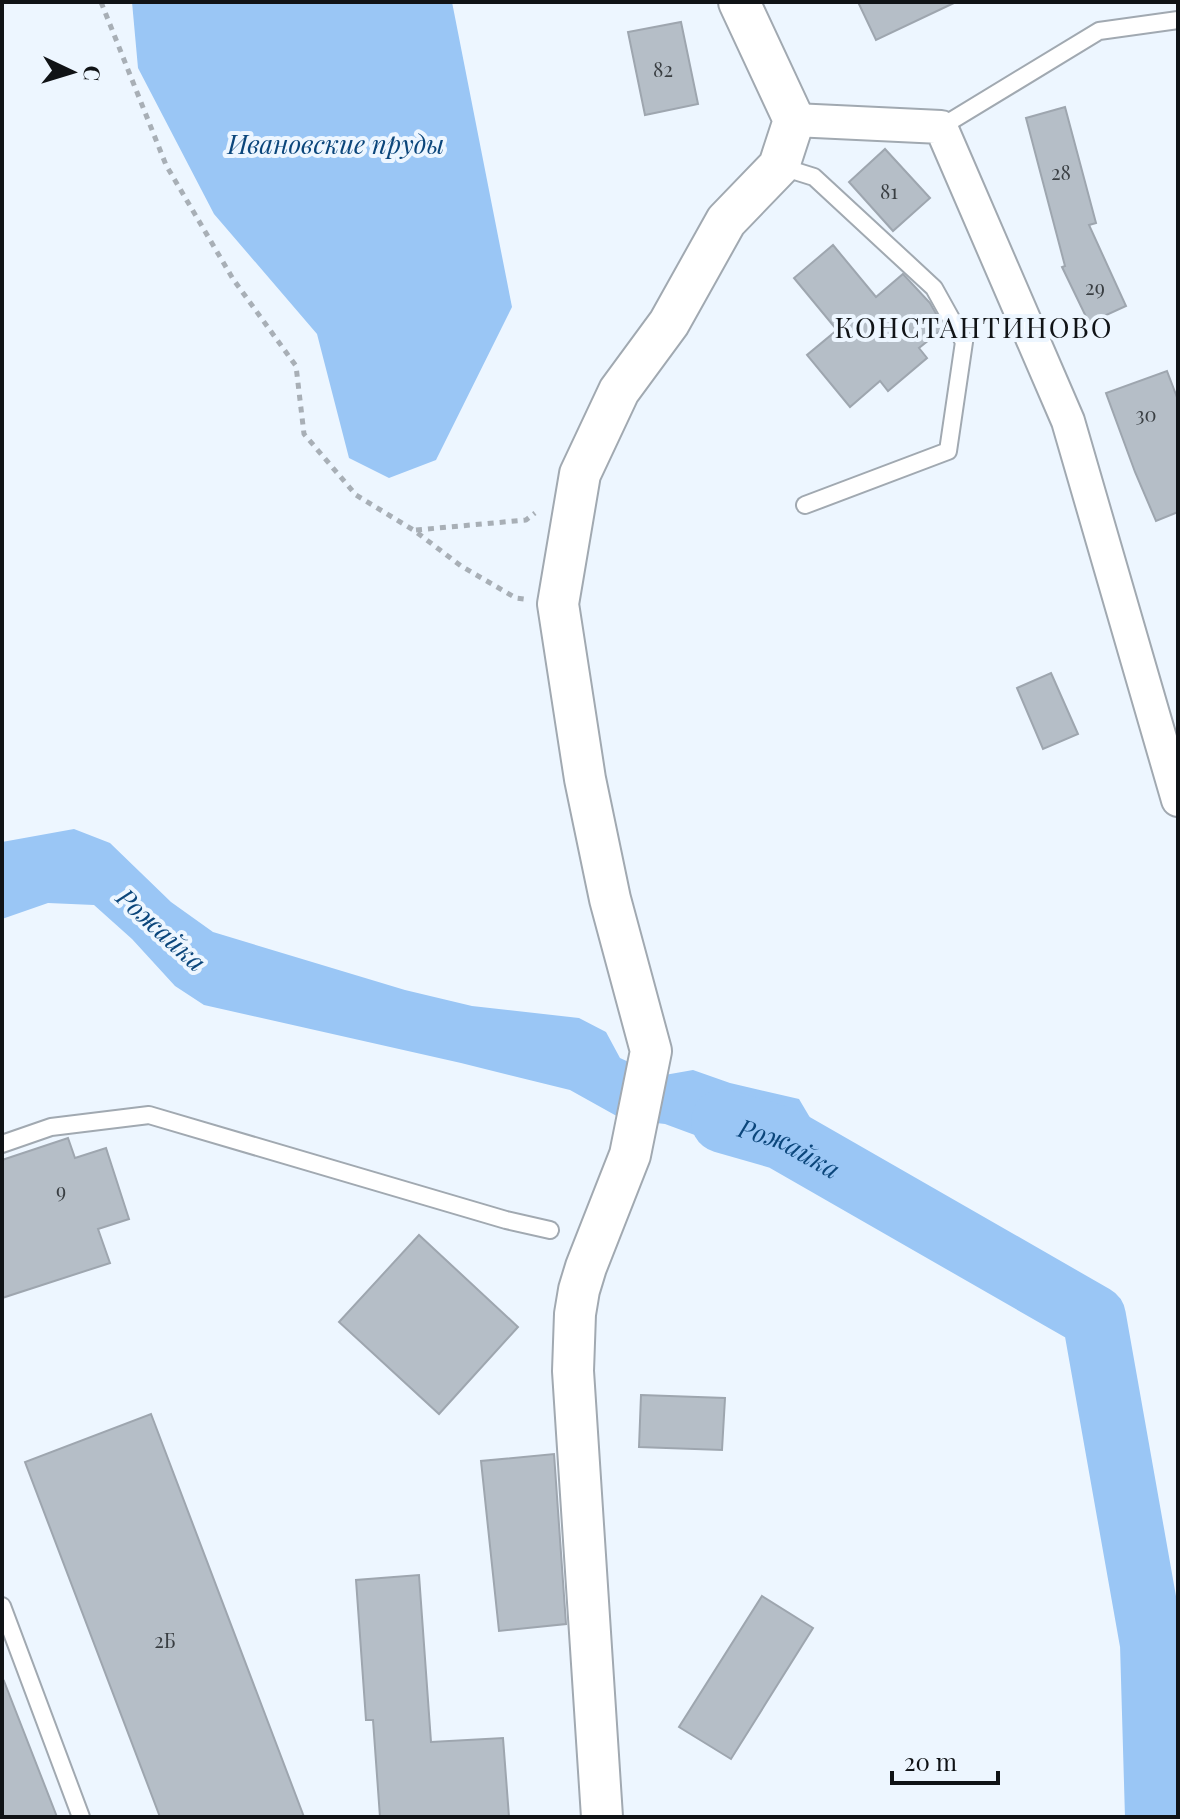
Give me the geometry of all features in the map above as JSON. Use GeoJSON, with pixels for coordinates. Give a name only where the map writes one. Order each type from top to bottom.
{"type":"FeatureCollection","features":[{"type":"Feature","properties":{"kind":"street"},"geometry":{"type":"LineString","coordinates":[[602,1817],[573,1371],[575,1314],[586,1267],[624,1172],[651,1051],[607,884],[585,779],[558,604],[580,474],[619,391],[669,323],[726,221],[779,166],[794,120],[739,2]]}},
{"type":"Feature","properties":{"kind":"street"},"geometry":{"type":"LineString","coordinates":[[794,120],[941,127],[1068,421],[1178,800]]}},
{"type":"Feature","properties":{"kind":"lane"},"geometry":{"type":"LineString","coordinates":[[941,127],[1099,31],[1178,20]]}},
{"type":"Feature","properties":{"kind":"lane"},"geometry":{"type":"LineString","coordinates":[[779,166],[814,177],[934,288],[964,342],[948,451],[805,505]]}},
{"type":"Feature","properties":{"kind":"lane"},"geometry":{"type":"LineString","coordinates":[[2,1144],[51,1127],[149,1115],[506,1220],[550,1230]]}},
{"type":"Feature","properties":{"kind":"lane"},"geometry":{"type":"LineString","coordinates":[[2,1606],[81,1817]]}},
{"type":"Feature","properties":{"kind":"path"},"geometry":{"type":"LineString","coordinates":[[101,2],[166,165],[233,279],[296,366],[304,434],[356,495],[415,531],[461,566],[516,598],[558,604]]}},
{"type":"Feature","properties":{"kind":"path"},"geometry":{"type":"LineString","coordinates":[[415,531],[526,520],[537,511]]}},
{"type":"Feature","properties":{"kind":"water","name":"Ивановские пруды"},"geometry":{"type":"Polygon","coordinates":[[[132,2],[452,2],[512,307],[436,460],[389,478],[349,458],[317,334],[214,214],[138,68],[132,2]]]}},
{"type":"Feature","properties":{"kind":"water"},"geometry":{"type":"Polygon","coordinates":[[[74,829],[110,843],[171,902],[213,932],[405,990],[472,1006],[579,1018],[606,1032],[620,1058],[659,1076],[693,1070],[730,1083],[799,1099],[812,1121],[801,1161],[757,1158],[665,1124],[622,1119],[570,1090],[204,1005],[175,986],[132,939],[94,905],[48,903],[2,919],[2,842],[74,829]]]}},
{"type":"Feature","properties":{"kind":"building"},"geometry":{"type":"Polygon","coordinates":[[[858,2],[956,2],[876,40],[858,2]]]}},
{"type":"Feature","properties":{"kind":"building"},"geometry":{"type":"Polygon","coordinates":[[[681,22],[698,104],[645,115],[628,32],[681,22]]]}},
{"type":"Feature","properties":{"kind":"building"},"geometry":{"type":"Polygon","coordinates":[[[1065,107],[1096,223],[1089,225],[1126,306],[1089,323],[1062,267],[1065,266],[1026,118],[1065,107]]]}},
{"type":"Feature","properties":{"kind":"building"},"geometry":{"type":"Polygon","coordinates":[[[885,149],[930,198],[893,231],[849,182],[885,149]]]}},
{"type":"Feature","properties":{"kind":"building"},"geometry":{"type":"Polygon","coordinates":[[[833,245],[876,297],[903,274],[930,303],[944,328],[919,348],[927,358],[888,391],[880,381],[850,407],[807,355],[837,330],[794,278],[833,245]]]}},
{"type":"Feature","properties":{"kind":"building"},"geometry":{"type":"Polygon","coordinates":[[[1167,371],[1178,400],[1178,512],[1156,521],[1106,393],[1167,371]]]}},
{"type":"Feature","properties":{"kind":"building"},"geometry":{"type":"Polygon","coordinates":[[[1051,673],[1078,734],[1043,749],[1017,688],[1051,673]]]}},
{"type":"Feature","properties":{"kind":"building"},"geometry":{"type":"Polygon","coordinates":[[[68,1138],[75,1158],[106,1148],[129,1219],[98,1229],[110,1263],[2,1298],[2,1160],[68,1138]]]}},
{"type":"Feature","properties":{"kind":"building"},"geometry":{"type":"Polygon","coordinates":[[[419,1235],[518,1327],[439,1414],[339,1322],[419,1235]]]}},
{"type":"Feature","properties":{"kind":"building"},"geometry":{"type":"Polygon","coordinates":[[[641,1395],[725,1398],[722,1450],[639,1447],[641,1395]]]}},
{"type":"Feature","properties":{"kind":"building"},"geometry":{"type":"Polygon","coordinates":[[[151,1414],[304,1817],[160,1817],[25,1462],[151,1414]]]}},
{"type":"Feature","properties":{"kind":"building"},"geometry":{"type":"Polygon","coordinates":[[[554,1454],[566,1624],[499,1631],[481,1461],[554,1454]]]}},
{"type":"Feature","properties":{"kind":"building"},"geometry":{"type":"Polygon","coordinates":[[[419,1575],[431,1742],[503,1738],[509,1817],[380,1817],[373,1720],[366,1720],[356,1580],[419,1575]]]}},
{"type":"Feature","properties":{"kind":"building"},"geometry":{"type":"Polygon","coordinates":[[[762,1596],[813,1628],[731,1759],[679,1727],[762,1596]]]}},
{"type":"Feature","properties":{"kind":"building"},"geometry":{"type":"Polygon","coordinates":[[[4,1681],[57,1817],[2,1817],[4,1681]]]}},
{"type":"Feature","properties":{"kind":"waterway","name":"Рожайка"},"geometry":{"type":"LineString","coordinates":[[723,1121],[782,1138],[1094,1317],[1152,1644],[1157,1817]]}},
{"type":"Feature","properties":{"kind":"district","name":"КОНСТАНТИНОВО"},"geometry":{"type":"Point","coordinates":[974,326]}}]}
